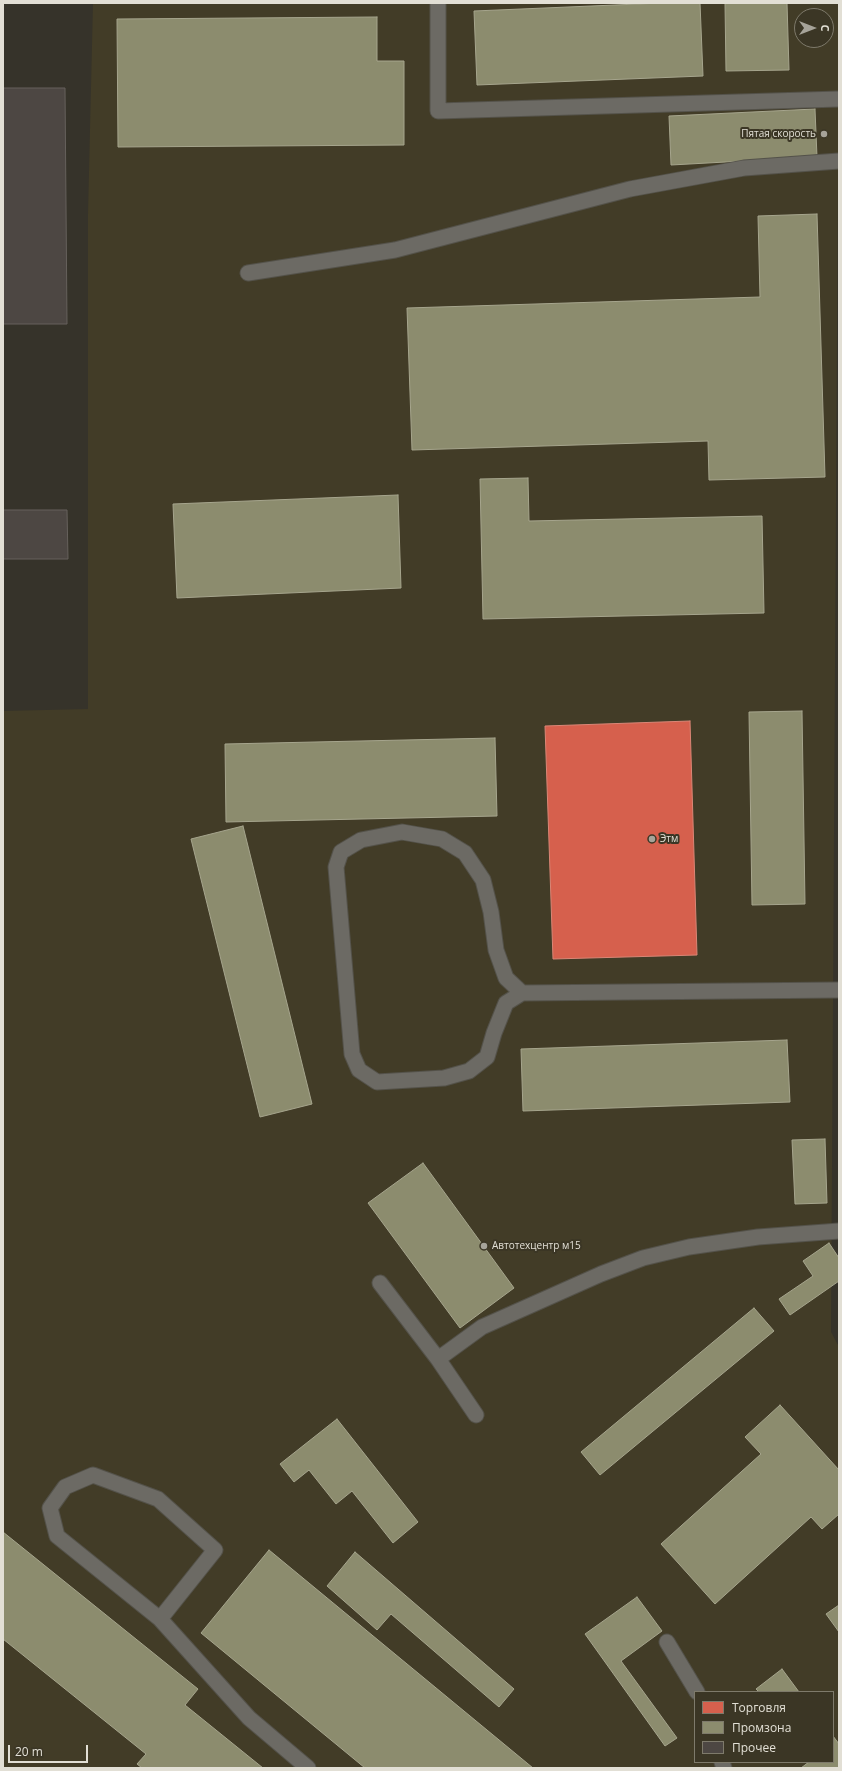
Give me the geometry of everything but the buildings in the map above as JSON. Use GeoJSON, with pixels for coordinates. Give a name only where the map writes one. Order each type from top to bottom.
{"type":"FeatureCollection","features":[{"type":"Feature","properties":{"kind":"lane"},"geometry":{"type":"LineString","coordinates":[[438,3],[438,111],[839,99]]}},
{"type":"Feature","properties":{"kind":"lane"},"geometry":{"type":"LineString","coordinates":[[248,273],[395,250],[630,189],[744,168],[839,161]]}},
{"type":"Feature","properties":{"kind":"lane"},"geometry":{"type":"LineString","coordinates":[[522,993],[506,978],[496,950],[491,912],[483,880],[465,853],[442,838],[402,832],[361,840],[341,852],[336,867],[352,1054],[359,1070],[377,1082],[444,1078],[469,1071],[487,1057],[494,1033],[506,1002],[522,993],[839,990]]}},
{"type":"Feature","properties":{"kind":"lane"},"geometry":{"type":"LineString","coordinates":[[438,1359],[482,1328],[601,1274],[643,1258],[689,1247],[758,1237],[839,1231]]}},
{"type":"Feature","properties":{"kind":"lane"},"geometry":{"type":"LineString","coordinates":[[380,1283],[438,1359],[476,1415]]}},
{"type":"Feature","properties":{"kind":"lane"},"geometry":{"type":"LineString","coordinates":[[160,1619],[215,1550],[158,1499],[93,1476],[65,1487],[50,1508],[57,1536],[160,1619],[249,1718],[308,1768]]}},
{"type":"Feature","properties":{"kind":"lane"},"geometry":{"type":"LineString","coordinates":[[667,1642],[696,1691]]}},
{"type":"Feature","properties":{"kind":"shaded area"},"geometry":{"type":"Polygon","coordinates":[[[93,3],[839,3],[831,1332],[839,1347],[839,1768],[3,1768],[3,711],[88,709],[88,214],[93,3]]]}},
{"type":"Feature","properties":{"kind":"place","name":"Пятая скорость"},"geometry":{"type":"Point","coordinates":[824,134]}},
{"type":"Feature","properties":{"kind":"place","name":"Этм"},"geometry":{"type":"Point","coordinates":[652,839]}},
{"type":"Feature","properties":{"kind":"place","name":"Автотехцентр м15"},"geometry":{"type":"Point","coordinates":[484,1246]}}]}
